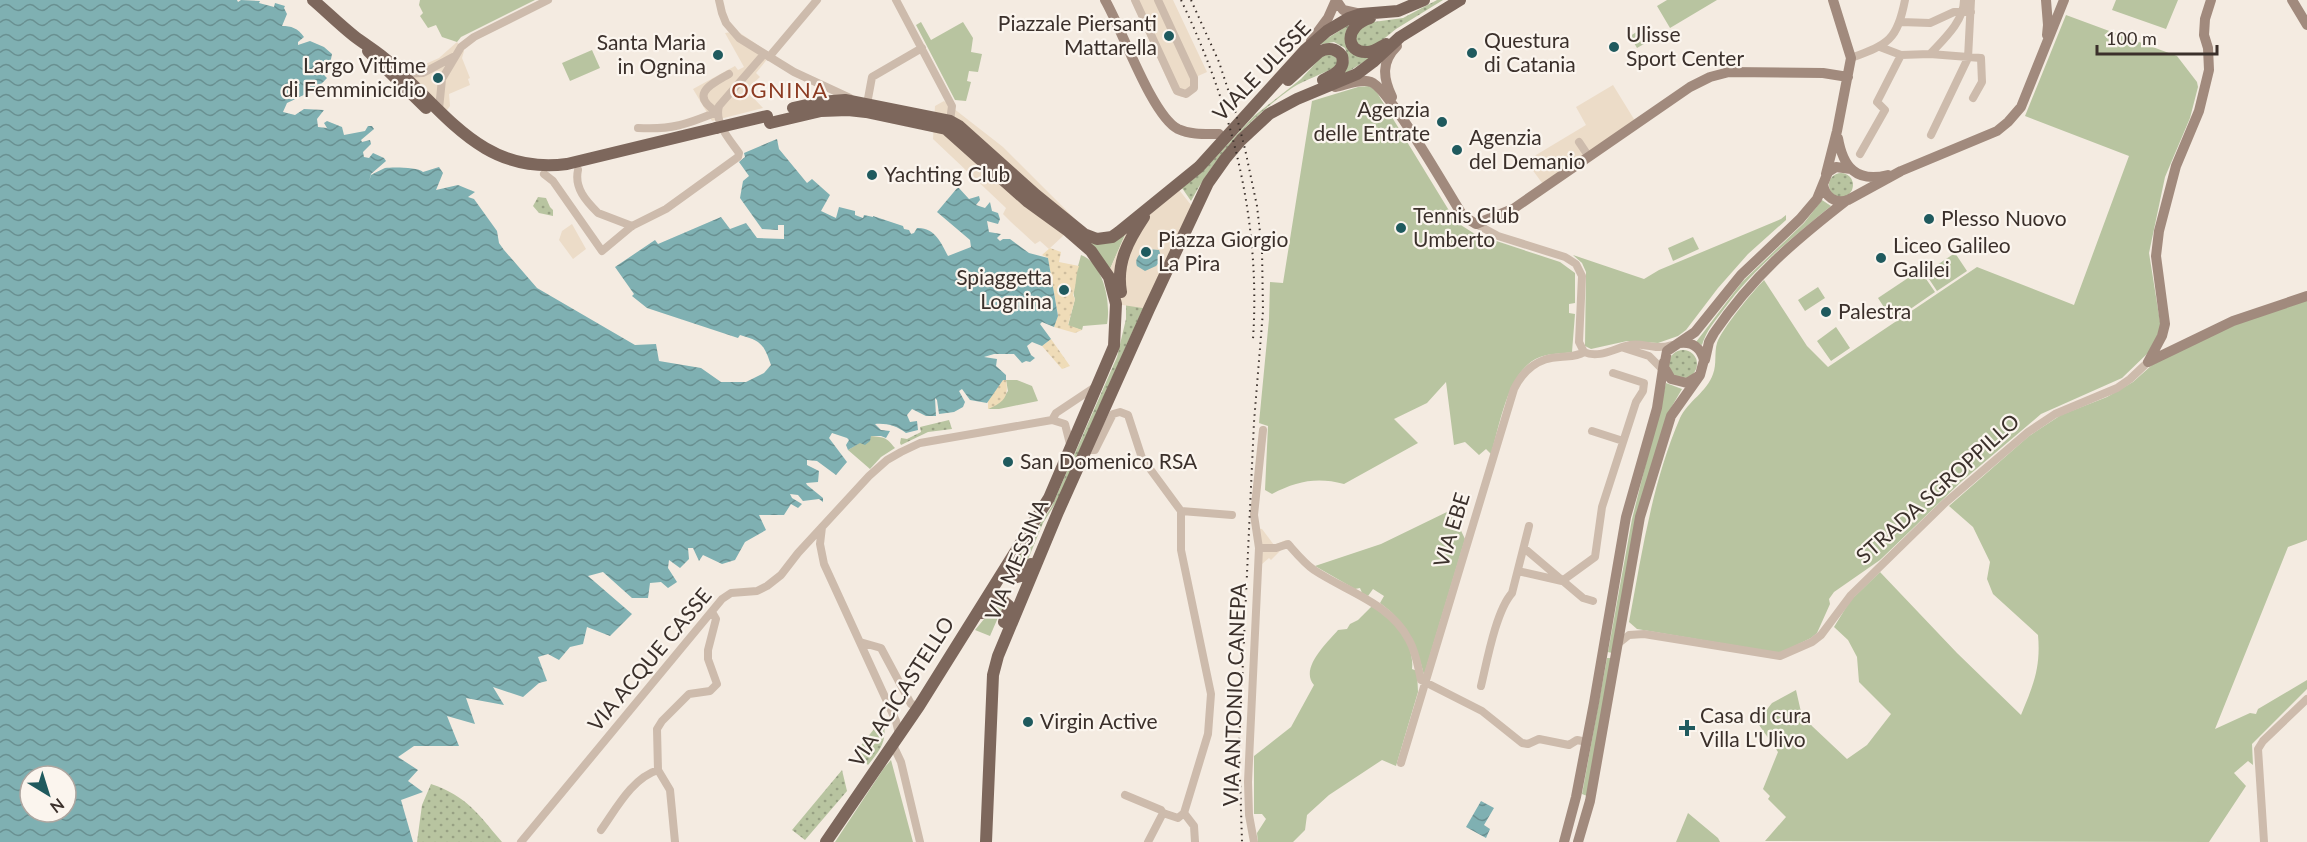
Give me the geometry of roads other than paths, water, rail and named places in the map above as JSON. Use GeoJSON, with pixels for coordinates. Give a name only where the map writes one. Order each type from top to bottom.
{"type":"FeatureCollection","features":[{"type":"Feature","properties":{"kind":"main road"},"geometry":{"type":"LineString","coordinates":[[313,0],[355,37],[381,55],[474,142],[494,154],[524,164],[546,166],[579,162],[718,123],[834,110],[866,112],[934,122],[950,121]]}},
{"type":"Feature","properties":{"kind":"main road"},"geometry":{"type":"LineString","coordinates":[[1105,0],[1162,117],[1177,129],[1189,133],[1224,133]]}},
{"type":"Feature","properties":{"kind":"main road"},"geometry":{"type":"LineString","coordinates":[[1336,0],[1342,10],[1361,14]]}},
{"type":"Feature","properties":{"kind":"main road"},"geometry":{"type":"LineString","coordinates":[[1305,50],[1328,18],[1336,0]]}},
{"type":"Feature","properties":{"kind":"main road","name":"VIALE ULISSE"},"geometry":{"type":"LineString","coordinates":[[950,121],[959,126],[1062,217],[1091,238],[1112,237],[1199,167],[1224,133],[1251,111],[1305,50],[1333,27],[1361,14],[1389,13],[1424,0]]}},
{"type":"Feature","properties":{"kind":"main road"},"geometry":{"type":"LineString","coordinates":[[1389,13],[1355,25],[1351,33],[1352,44],[1360,51],[1369,52],[1405,35],[1460,0]]}},
{"type":"Feature","properties":{"kind":"main road"},"geometry":{"type":"LineString","coordinates":[[1564,842],[1587,742],[1626,517],[1657,408],[1667,351],[1695,332],[1741,275],[1800,219],[1817,199],[1837,131],[1851,58],[1833,0]]}},
{"type":"Feature","properties":{"kind":"main road"},"geometry":{"type":"LineString","coordinates":[[2040,59],[2048,30],[2046,0]]}},
{"type":"Feature","properties":{"kind":"main road"},"geometry":{"type":"LineString","coordinates":[[1901,171],[1875,177],[1836,167],[1824,180],[1825,192],[1831,199],[1839,202],[1849,200],[1901,171],[2003,126],[2020,106],[2064,0]]}},
{"type":"Feature","properties":{"kind":"main road","name":"STRADA SGROPPILLO"},"geometry":{"type":"LineString","coordinates":[[2148,362],[2165,330],[2156,256],[2159,231],[2176,166],[2199,111],[2209,70],[2208,48],[2204,35],[2205,19],[2211,0]]}},
{"type":"Feature","properties":{"kind":"main road"},"geometry":{"type":"LineString","coordinates":[[2292,0],[2307,25]]}},
{"type":"Feature","properties":{"kind":"main road"},"geometry":{"type":"LineString","coordinates":[[1401,116],[1387,86],[1384,68],[1392,50],[1405,35]]}},
{"type":"Feature","properties":{"kind":"main road","name":"VIALE ULISSE"},"geometry":{"type":"LineString","coordinates":[[1149,309],[1208,183],[1241,140],[1269,114],[1356,74],[1405,35]]}},
{"type":"Feature","properties":{"kind":"main road"},"geometry":{"type":"LineString","coordinates":[[355,37],[375,61],[473,150],[501,165],[544,174],[578,170],[718,123]]}},
{"type":"Feature","properties":{"kind":"main road"},"geometry":{"type":"LineString","coordinates":[[1251,111],[1319,52],[1330,48],[1339,52],[1344,61],[1336,73],[1300,90],[1269,114]]}},
{"type":"Feature","properties":{"kind":"main road"},"geometry":{"type":"LineString","coordinates":[[1309,94],[1360,81],[1370,81],[1380,88],[1401,116],[1463,216],[1476,224],[1513,209],[1690,87],[1718,74],[1823,73],[1848,77]]}},
{"type":"Feature","properties":{"kind":"main road"},"geometry":{"type":"LineString","coordinates":[[768,119],[820,102],[845,100],[934,122]]}},
{"type":"Feature","properties":{"kind":"main road","name":"VIA MESSINA"},"geometry":{"type":"LineString","coordinates":[[934,122],[946,129],[1028,202],[1068,231],[1098,258],[1113,286],[1117,313],[1114,346],[1049,498],[1009,562]]}},
{"type":"Feature","properties":{"kind":"main road"},"geometry":{"type":"LineString","coordinates":[[1578,842],[1590,801],[1640,517],[1664,438],[1676,407],[1702,370],[1714,333],[1746,289],[1784,251],[1856,193],[1859,184],[1840,149],[1837,131]]}},
{"type":"Feature","properties":{"kind":"main road"},"geometry":{"type":"LineString","coordinates":[[1114,346],[1123,316],[1118,278],[1121,262],[1129,241],[1150,208]]}},
{"type":"Feature","properties":{"kind":"main road"},"geometry":{"type":"LineString","coordinates":[[2148,362],[2233,321],[2307,296]]}},
{"type":"Feature","properties":{"kind":"main road","name":"VIA MESSINA"},"geometry":{"type":"LineString","coordinates":[[986,842],[993,675],[1003,644],[1058,512],[1149,309]]}},
{"type":"Feature","properties":{"kind":"main road"},"geometry":{"type":"LineString","coordinates":[[1677,344],[1691,343],[1700,350],[1702,370]]}},
{"type":"Feature","properties":{"kind":"main road"},"geometry":{"type":"LineString","coordinates":[[1664,368],[1676,382],[1687,383],[1702,370]]}},
{"type":"Feature","properties":{"kind":"main road"},"geometry":{"type":"LineString","coordinates":[[1009,562],[1010,572],[1015,576],[1020,578],[1028,573],[1046,525],[1058,512]]}},
{"type":"Feature","properties":{"kind":"main road","name":"VIA ACICASTELLO"},"geometry":{"type":"LineString","coordinates":[[826,842],[919,706],[1009,562]]}},
{"type":"Feature","properties":{"kind":"main road"},"geometry":{"type":"LineString","coordinates":[[969,626],[995,601],[1005,602],[1009,609],[1001,631],[1003,644]]}},
{"type":"Feature","properties":{"kind":"street"},"geometry":{"type":"LineString","coordinates":[[402,74],[423,73],[444,63],[474,37],[548,0]]}},
{"type":"Feature","properties":{"kind":"street"},"geometry":{"type":"LineString","coordinates":[[719,0],[723,18],[732,32],[794,72],[863,103],[872,77],[922,48]]}},
{"type":"Feature","properties":{"kind":"street"},"geometry":{"type":"LineString","coordinates":[[896,0],[952,106],[950,121]]}},
{"type":"Feature","properties":{"kind":"street"},"geometry":{"type":"LineString","coordinates":[[1135,0],[1177,91],[1186,94],[1194,88],[1194,78],[1158,0]]}},
{"type":"Feature","properties":{"kind":"street"},"geometry":{"type":"LineString","coordinates":[[1851,58],[1887,42],[1900,22],[1905,0]]}},
{"type":"Feature","properties":{"kind":"street"},"geometry":{"type":"LineString","coordinates":[[1931,135],[1968,58],[1967,12],[1964,0]]}},
{"type":"Feature","properties":{"kind":"street"},"geometry":{"type":"LineString","coordinates":[[1930,54],[1967,12],[1971,0]]}},
{"type":"Feature","properties":{"kind":"street"},"geometry":{"type":"LineString","coordinates":[[718,123],[719,106],[812,2]]}},
{"type":"Feature","properties":{"kind":"street"},"geometry":{"type":"LineString","coordinates":[[1900,22],[1930,23],[1954,12],[1967,12]]}},
{"type":"Feature","properties":{"kind":"street"},"geometry":{"type":"LineString","coordinates":[[1880,47],[1901,55],[1930,54],[1981,58],[1982,82],[1973,98]]}},
{"type":"Feature","properties":{"kind":"street"},"geometry":{"type":"LineString","coordinates":[[439,109],[440,86],[459,51]]}},
{"type":"Feature","properties":{"kind":"street"},"geometry":{"type":"LineString","coordinates":[[1860,154],[1885,110],[1877,102],[1901,55]]}},
{"type":"Feature","properties":{"kind":"street"},"geometry":{"type":"LineString","coordinates":[[544,174],[553,181],[602,251],[632,226],[666,209],[738,157],[738,153],[705,101],[706,87],[729,74]]}},
{"type":"Feature","properties":{"kind":"street"},"geometry":{"type":"LineString","coordinates":[[638,128],[663,129],[694,122],[718,123]]}},
{"type":"Feature","properties":{"kind":"street"},"geometry":{"type":"LineString","coordinates":[[1579,142],[1589,157]]}},
{"type":"Feature","properties":{"kind":"street"},"geometry":{"type":"LineString","coordinates":[[578,170],[577,185],[594,210],[632,226]]}},
{"type":"Feature","properties":{"kind":"street"},"geometry":{"type":"LineString","coordinates":[[1476,224],[1498,236],[1564,257],[1576,264],[1582,276],[1579,342],[1584,352]]}},
{"type":"Feature","properties":{"kind":"street","name":"VIA EBE"},"geometry":{"type":"LineString","coordinates":[[1401,763],[1514,389],[1522,375],[1535,363],[1550,358],[1578,356],[1584,352],[1596,354],[1636,345],[1654,348],[1677,344]]}},
{"type":"Feature","properties":{"kind":"street"},"geometry":{"type":"LineString","coordinates":[[1622,348],[1649,356],[1664,368]]}},
{"type":"Feature","properties":{"kind":"street","name":"STRADA SGROPPILLO"},"geometry":{"type":"LineString","coordinates":[[1644,634],[1780,656],[1812,642],[1821,635],[1851,595],[1945,503],[2020,438],[2055,414],[2117,388],[2148,362]]}},
{"type":"Feature","properties":{"kind":"street"},"geometry":{"type":"LineString","coordinates":[[1518,571],[1562,580],[1595,557],[1602,507],[1636,402],[1643,392],[1644,383],[1613,373]]}},
{"type":"Feature","properties":{"kind":"street"},"geometry":{"type":"LineString","coordinates":[[1071,449],[1065,424],[1052,420],[1056,413],[1098,385]]}},
{"type":"Feature","properties":{"kind":"street"},"geometry":{"type":"LineString","coordinates":[[1086,450],[1095,450],[1113,414],[1125,413],[1130,419],[1142,458],[1181,511],[1181,550],[1211,694],[1208,734],[1184,813],[1178,818],[1125,795]]}},
{"type":"Feature","properties":{"kind":"street","name":"VIA ACQUE CASSE"},"geometry":{"type":"LineString","coordinates":[[521,842],[730,592],[758,591],[781,575],[822,527],[887,460],[920,443],[1052,420]]}},
{"type":"Feature","properties":{"kind":"street","name":"VIA ANTONIO CANEPA"},"geometry":{"type":"LineString","coordinates":[[1254,842],[1249,814],[1248,782],[1259,548],[1254,515],[1263,430]]}},
{"type":"Feature","properties":{"kind":"street"},"geometry":{"type":"LineString","coordinates":[[1592,431],[1623,441]]}},
{"type":"Feature","properties":{"kind":"street"},"geometry":{"type":"LineString","coordinates":[[1181,511],[1232,515]]}},
{"type":"Feature","properties":{"kind":"street"},"geometry":{"type":"LineString","coordinates":[[1481,686],[1494,636],[1518,571],[1529,526]]}},
{"type":"Feature","properties":{"kind":"street"},"geometry":{"type":"LineString","coordinates":[[822,527],[820,544],[824,564],[896,721],[896,739],[920,842]]}},
{"type":"Feature","properties":{"kind":"street"},"geometry":{"type":"LineString","coordinates":[[1259,548],[1276,548],[1288,544],[1315,570],[1357,593],[1395,619],[1410,641],[1421,680],[1425,684],[1482,711],[1522,743],[1528,744],[1539,739],[1569,745],[1577,740],[1587,742]]}},
{"type":"Feature","properties":{"kind":"street"},"geometry":{"type":"LineString","coordinates":[[1524,548],[1583,598],[1593,601]]}},
{"type":"Feature","properties":{"kind":"street"},"geometry":{"type":"LineString","coordinates":[[1624,611],[1627,625],[1644,634]]}},
{"type":"Feature","properties":{"kind":"street"},"geometry":{"type":"LineString","coordinates":[[675,842],[670,790],[658,770],[657,729],[689,694],[710,691],[717,684],[708,659],[716,619],[712,612]]}},
{"type":"Feature","properties":{"kind":"street"},"geometry":{"type":"LineString","coordinates":[[1618,644],[1629,635],[1644,634]]}},
{"type":"Feature","properties":{"kind":"street"},"geometry":{"type":"LineString","coordinates":[[860,642],[881,648],[911,704],[919,706]]}},
{"type":"Feature","properties":{"kind":"street"},"geometry":{"type":"LineString","coordinates":[[2264,842],[2258,749],[2263,741],[2307,699]]}},
{"type":"Feature","properties":{"kind":"street"},"geometry":{"type":"LineString","coordinates":[[601,830],[626,795],[652,772],[658,770]]}},
{"type":"Feature","properties":{"kind":"street"},"geometry":{"type":"LineString","coordinates":[[1148,842],[1163,813]]}},
{"type":"Feature","properties":{"kind":"street"},"geometry":{"type":"LineString","coordinates":[[1184,813],[1194,826],[1195,842]]}},
{"type":"Feature","properties":{"kind":"water"},"geometry":{"type":"Polygon","coordinates":[[[0,0],[237,0],[238,2],[241,0],[260,1],[259,3],[274,7],[275,3],[285,6],[287,14],[282,26],[294,28],[302,34],[304,37],[298,45],[310,41],[324,47],[332,54],[329,69],[324,75],[327,78],[314,89],[287,103],[283,112],[295,115],[304,109],[324,110],[317,119],[318,127],[327,128],[324,123],[327,121],[342,127],[344,135],[365,131],[368,126],[372,126],[374,129],[361,140],[362,142],[370,140],[371,144],[363,152],[364,157],[369,158],[373,153],[386,161],[371,174],[369,182],[371,175],[385,168],[411,168],[423,172],[439,167],[443,173],[436,190],[458,185],[475,192],[468,197],[474,199],[497,231],[499,243],[537,288],[635,345],[656,344],[659,361],[701,368],[721,382],[746,382],[764,373],[771,365],[761,344],[747,337],[740,335],[738,338],[647,308],[632,296],[634,294],[615,267],[655,240],[658,244],[721,217],[730,229],[746,223],[757,238],[784,239],[784,225],[778,225],[778,230],[762,229],[740,198],[743,181],[749,176],[739,162],[745,157],[744,153],[777,139],[779,149],[807,183],[812,179],[830,195],[821,211],[836,218],[839,207],[855,211],[855,215],[863,218],[864,215],[873,216],[903,226],[911,234],[917,228],[923,228],[940,241],[948,256],[971,247],[970,240],[937,212],[958,187],[969,199],[979,196],[980,200],[976,205],[985,208],[990,202],[992,211],[998,213],[1000,219],[998,224],[987,221],[989,232],[1001,234],[997,238],[1000,241],[1010,239],[1029,253],[1048,258],[1058,316],[1054,327],[1042,322],[1040,324],[1051,339],[1042,346],[1032,342],[1027,346],[1035,358],[1030,362],[1022,363],[1014,354],[994,354],[984,357],[997,359],[996,366],[1006,375],[1006,380],[1003,380],[987,403],[970,400],[962,389],[959,391],[965,402],[963,407],[954,412],[939,414],[935,398],[936,416],[926,416],[912,409],[907,415],[910,422],[917,421],[918,430],[906,433],[899,428],[875,424],[881,430],[890,431],[886,438],[871,436],[870,441],[865,445],[860,443],[848,450],[846,445],[849,440],[832,433],[829,438],[847,462],[836,475],[817,461],[807,460],[807,465],[819,471],[818,482],[806,483],[823,498],[823,502],[819,499],[803,501],[798,495],[790,494],[802,504],[798,508],[791,504],[784,515],[759,515],[766,530],[745,542],[735,560],[722,564],[703,555],[699,561],[693,548],[688,548],[689,559],[680,568],[669,560],[668,568],[677,582],[668,588],[661,582],[650,583],[648,598],[632,598],[603,572],[588,576],[632,614],[610,636],[587,627],[583,644],[570,647],[559,660],[548,654],[538,657],[547,681],[539,683],[523,697],[493,687],[504,705],[466,698],[475,724],[447,716],[459,746],[414,746],[398,757],[418,770],[408,781],[423,792],[401,800],[413,842],[0,842],[0,0]]]}},
{"type":"Feature","properties":{"kind":"water"},"geometry":{"type":"Polygon","coordinates":[[[1147,249],[1159,250],[1162,259],[1156,266],[1145,271],[1137,266],[1136,261],[1147,249]]]}},
{"type":"Feature","properties":{"kind":"water"},"geometry":{"type":"Polygon","coordinates":[[[1481,801],[1494,808],[1484,825],[1490,829],[1486,838],[1466,827],[1481,801]]]}},
{"type":"Feature","properties":{"kind":"railway"},"geometry":{"type":"LineString","coordinates":[[1181,0],[1215,81],[1239,165],[1252,251],[1253,339]]}},
{"type":"Feature","properties":{"kind":"railway"},"geometry":{"type":"LineString","coordinates":[[1191,0],[1219,62],[1236,114],[1257,206],[1262,250],[1263,311],[1254,422],[1239,747],[1242,842]]}},
{"type":"Feature","properties":{"kind":"place","name":"Piazzale Piersanti Mattarella"},"geometry":{"type":"Point","coordinates":[1169,36]}},
{"type":"Feature","properties":{"kind":"place","name":"Ulisse Sport Center"},"geometry":{"type":"Point","coordinates":[1614,47]}},
{"type":"Feature","properties":{"kind":"place","name":"Questura di Catania"},"geometry":{"type":"Point","coordinates":[1472,53]}},
{"type":"Feature","properties":{"kind":"place","name":"Santa Maria in Ognina"},"geometry":{"type":"Point","coordinates":[718,55]}},
{"type":"Feature","properties":{"kind":"place","name":"Largo Vittime di Femminicidio"},"geometry":{"type":"Point","coordinates":[438,78]}},
{"type":"Feature","properties":{"kind":"place","name":"Agenzia delle Entrate"},"geometry":{"type":"Point","coordinates":[1442,122]}},
{"type":"Feature","properties":{"kind":"place","name":"Agenzia del Demanio"},"geometry":{"type":"Point","coordinates":[1457,150]}},
{"type":"Feature","properties":{"kind":"place","name":"Yachting Club"},"geometry":{"type":"Point","coordinates":[872,175]}},
{"type":"Feature","properties":{"kind":"place","name":"Plesso Nuovo"},"geometry":{"type":"Point","coordinates":[1929,219]}},
{"type":"Feature","properties":{"kind":"place","name":"Tennis Club Umberto"},"geometry":{"type":"Point","coordinates":[1401,228]}},
{"type":"Feature","properties":{"kind":"place","name":"Piazza Giorgio La Pira"},"geometry":{"type":"Point","coordinates":[1146,252]}},
{"type":"Feature","properties":{"kind":"place","name":"Liceo Galileo Galilei"},"geometry":{"type":"Point","coordinates":[1881,258]}},
{"type":"Feature","properties":{"kind":"place","name":"Spiaggetta Lognina"},"geometry":{"type":"Point","coordinates":[1064,290]}},
{"type":"Feature","properties":{"kind":"place","name":"Palestra"},"geometry":{"type":"Point","coordinates":[1826,312]}},
{"type":"Feature","properties":{"kind":"place","name":"San Domenico RSA"},"geometry":{"type":"Point","coordinates":[1008,462]}},
{"type":"Feature","properties":{"kind":"place","name":"Virgin Active"},"geometry":{"type":"Point","coordinates":[1028,722]}},
{"type":"Feature","properties":{"kind":"place","name":"Casa di cura Villa L'Ulivo"},"geometry":{"type":"Point","coordinates":[1687,728]}},
{"type":"Feature","properties":{"kind":"district","name":"OGNINA"},"geometry":{"type":"Point","coordinates":[780,90]}}]}
